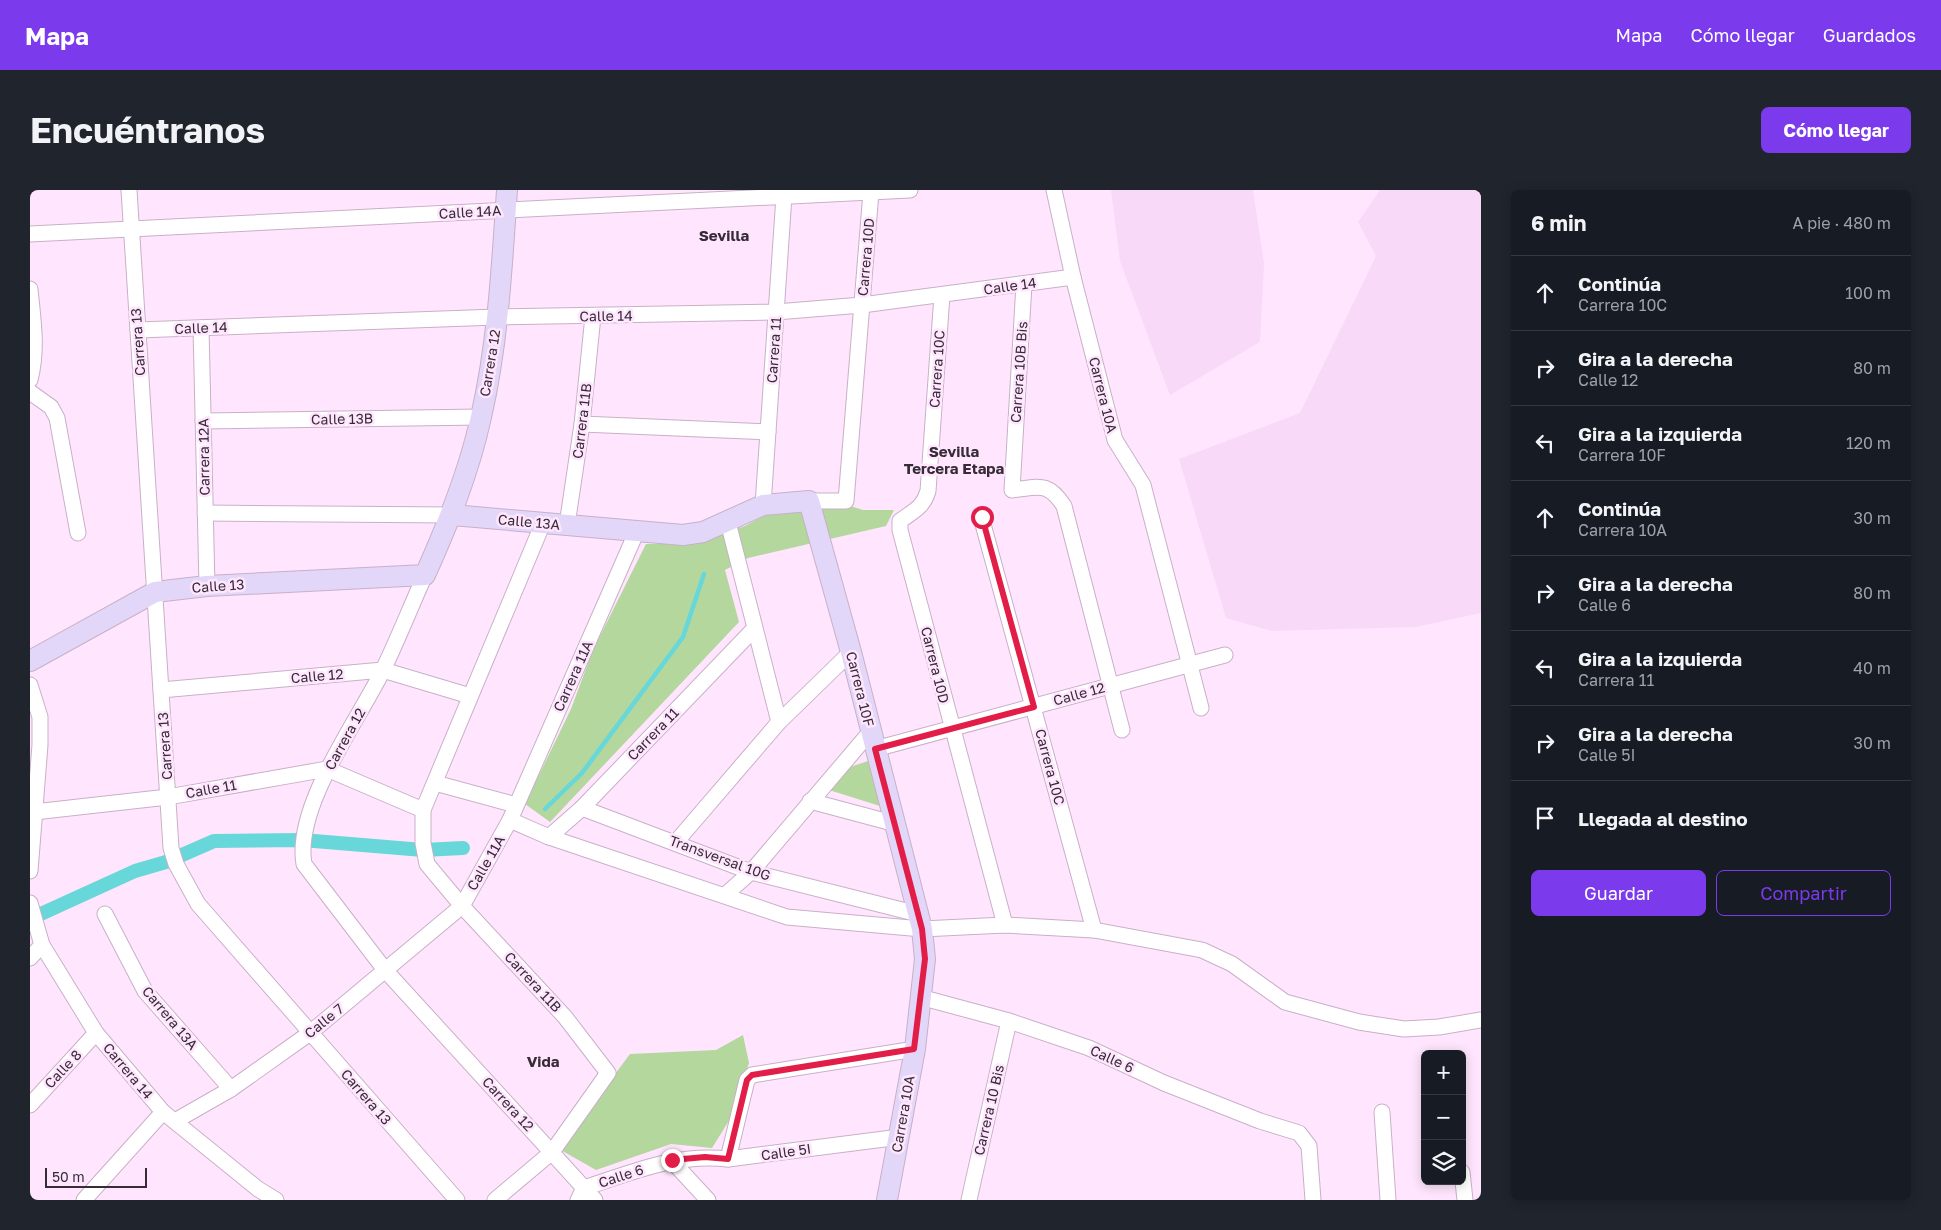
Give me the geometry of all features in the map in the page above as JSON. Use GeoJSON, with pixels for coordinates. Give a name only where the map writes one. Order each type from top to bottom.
{"type":"FeatureCollection","features":[{"type":"Feature","properties":{"kind":"street","name":"Carrera 13"},"geometry":{"type":"LineString","coordinates":[[128,190],[171,848],[176,864],[198,904],[457,1200]]}},
{"type":"Feature","properties":{"kind":"street","name":"Carrera 12"},"geometry":{"type":"LineString","coordinates":[[507,190],[498,317],[482,418],[452,515],[383,670],[327,769],[304,832],[302,850],[304,864],[385,970],[552,1152],[581,1194],[595,1200]]}},
{"type":"Feature","properties":{"kind":"street","name":"Calle 14A"},"geometry":{"type":"LineString","coordinates":[[30,234],[910,190]]}},
{"type":"Feature","properties":{"kind":"street","name":"Carrera 10A"},"geometry":{"type":"LineString","coordinates":[[1054,190],[1073,277],[1115,440],[1143,485],[1201,708]]}},
{"type":"Feature","properties":{"kind":"street","name":"Carrera 10D"},"geometry":{"type":"LineString","coordinates":[[846,501],[871,192]]}},
{"type":"Feature","properties":{"kind":"street","name":"Carrera 11"},"geometry":{"type":"LineString","coordinates":[[763,505],[784,196]]}},
{"type":"Feature","properties":{"kind":"street","name":"Calle 14"},"geometry":{"type":"LineString","coordinates":[[138,330],[498,317],[776,312],[942,295],[1073,277]]}},
{"type":"Feature","properties":{"kind":"street","name":"Carrera 10B Bis"},"geometry":{"type":"LineString","coordinates":[[1024,284],[1012,490],[1041,487],[1055,492],[1064,506],[1110,686]]}},
{"type":"Feature","properties":{"kind":"street"},"geometry":{"type":"LineString","coordinates":[[30,289],[36,342],[30,380]]}},
{"type":"Feature","properties":{"kind":"street","name":"Carrera 10C"},"geometry":{"type":"LineString","coordinates":[[900,521],[918,510],[926,500],[928,491],[942,295]]}},
{"type":"Feature","properties":{"kind":"street","name":"Carrera 11B"},"geometry":{"type":"LineString","coordinates":[[567,525],[582,424],[593,316]]}},
{"type":"Feature","properties":{"kind":"street","name":"Carrera 12A"},"geometry":{"type":"LineString","coordinates":[[201,328],[207,586]]}},
{"type":"Feature","properties":{"kind":"street"},"geometry":{"type":"LineString","coordinates":[[30,392],[51,407],[57,418],[78,533]]}},
{"type":"Feature","properties":{"kind":"street","name":"Calle 13B"},"geometry":{"type":"LineString","coordinates":[[203,421],[482,418]]}},
{"type":"Feature","properties":{"kind":"street"},"geometry":{"type":"LineString","coordinates":[[582,424],[768,432]]}},
{"type":"Feature","properties":{"kind":"street","name":"Calle 13A"},"geometry":{"type":"LineString","coordinates":[[205,513],[452,515],[543,522],[636,533],[683,535],[703,532],[763,505],[809,501],[846,501]]}},
{"type":"Feature","properties":{"kind":"street","name":"Carrera 10F"},"geometry":{"type":"LineString","coordinates":[[809,501],[851,652],[920,922],[925,959],[920,997]]}},
{"type":"Feature","properties":{"kind":"street","name":"Carrera 10C"},"geometry":{"type":"LineString","coordinates":[[982,517],[1094,930]]}},
{"type":"Feature","properties":{"kind":"street","name":"Carrera 10D"},"geometry":{"type":"LineString","coordinates":[[900,521],[900,530],[1004,925]]}},
{"type":"Feature","properties":{"kind":"street","name":"Carrera 11B"},"geometry":{"type":"LineString","coordinates":[[543,522],[423,810],[423,843],[427,864],[462,906],[565,1017],[608,1073],[552,1152]]}},
{"type":"Feature","properties":{"kind":"street"},"geometry":{"type":"LineString","coordinates":[[728,522],[779,722]]}},
{"type":"Feature","properties":{"kind":"street","name":"Carrera 11A"},"geometry":{"type":"LineString","coordinates":[[510,820],[636,533]]}},
{"type":"Feature","properties":{"kind":"street","name":"Calle 13"},"geometry":{"type":"LineString","coordinates":[[30,661],[155,592],[207,586],[424,575]]}},
{"type":"Feature","properties":{"kind":"street","name":"Carrera 11"},"geometry":{"type":"LineString","coordinates":[[550,837],[582,808],[754,629]]}},
{"type":"Feature","properties":{"kind":"street"},"geometry":{"type":"LineString","coordinates":[[676,842],[779,722],[851,652]]}},
{"type":"Feature","properties":{"kind":"street","name":"Calle 12"},"geometry":{"type":"LineString","coordinates":[[873,740],[952,729],[1225,655]]}},
{"type":"Feature","properties":{"kind":"street","name":"Calle 12"},"geometry":{"type":"LineString","coordinates":[[161,690],[383,670],[470,696]]}},
{"type":"Feature","properties":{"kind":"street"},"geometry":{"type":"LineString","coordinates":[[30,685],[40,717],[40,745],[30,871]]}},
{"type":"Feature","properties":{"kind":"street"},"geometry":{"type":"LineString","coordinates":[[1110,686],[1122,730]]}},
{"type":"Feature","properties":{"kind":"street"},"geometry":{"type":"LineString","coordinates":[[726,895],[751,872],[810,801],[873,740]]}},
{"type":"Feature","properties":{"kind":"street"},"geometry":{"type":"LineString","coordinates":[[327,769],[423,810]]}},
{"type":"Feature","properties":{"kind":"street","name":"Calle 11"},"geometry":{"type":"LineString","coordinates":[[34,812],[168,797],[327,769]]}},
{"type":"Feature","properties":{"kind":"street"},"geometry":{"type":"LineString","coordinates":[[435,783],[516,804]]}},
{"type":"Feature","properties":{"kind":"street"},"geometry":{"type":"LineString","coordinates":[[810,801],[896,824]]}},
{"type":"Feature","properties":{"kind":"street","name":"Transversal 10G"},"geometry":{"type":"LineString","coordinates":[[582,808],[751,872],[920,922]]}},
{"type":"Feature","properties":{"kind":"street"},"geometry":{"type":"LineString","coordinates":[[510,820],[550,837],[787,917],[1094,930],[1202,950],[1232,964],[1285,1002],[1360,1022],[1404,1029],[1439,1027],[1481,1020]]}},
{"type":"Feature","properties":{"kind":"street","name":"Calle 11A"},"geometry":{"type":"LineString","coordinates":[[462,906],[510,820]]}},
{"type":"Feature","properties":{"kind":"street","name":"Calle 7"},"geometry":{"type":"LineString","coordinates":[[84,1200],[169,1117],[231,1089],[310,1033],[462,906]]}},
{"type":"Feature","properties":{"kind":"street","name":"Carrera 14"},"geometry":{"type":"LineString","coordinates":[[31,908],[42,945],[96,1033],[169,1117],[253,1194],[276,1200]]}},
{"type":"Feature","properties":{"kind":"street","name":"Carrera 13A"},"geometry":{"type":"LineString","coordinates":[[105,914],[145,991],[231,1089]]}},
{"type":"Feature","properties":{"kind":"street"},"geometry":{"type":"LineString","coordinates":[[30,958],[42,945]]}},
{"type":"Feature","properties":{"kind":"street","name":"Carrera 10A"},"geometry":{"type":"LineString","coordinates":[[887,1200],[900,1137],[920,997]]}},
{"type":"Feature","properties":{"kind":"street","name":"Calle 6"},"geometry":{"type":"LineString","coordinates":[[920,997],[1009,1021],[1088,1048],[1164,1083],[1260,1121],[1299,1133],[1309,1146],[1313,1200]]}},
{"type":"Feature","properties":{"kind":"street","name":"Carrera 10 Bis"},"geometry":{"type":"LineString","coordinates":[[969,1200],[1009,1021]]}},
{"type":"Feature","properties":{"kind":"street","name":"Calle 8"},"geometry":{"type":"LineString","coordinates":[[30,1105],[96,1033]]}},
{"type":"Feature","properties":{"kind":"street"},"geometry":{"type":"LineString","coordinates":[[728,1159],[747,1080],[752,1075],[914,1049]]}},
{"type":"Feature","properties":{"kind":"street"},"geometry":{"type":"LineString","coordinates":[[1382,1112],[1388,1200]]}},
{"type":"Feature","properties":{"kind":"street","name":"Calle 5I"},"geometry":{"type":"LineString","coordinates":[[672,1160],[705,1157],[728,1159],[900,1137]]}},
{"type":"Feature","properties":{"kind":"street"},"geometry":{"type":"LineString","coordinates":[[496,1200],[552,1152]]}},
{"type":"Feature","properties":{"kind":"street"},"geometry":{"type":"LineString","coordinates":[[672,1160],[708,1200]]}},
{"type":"Feature","properties":{"kind":"street","name":"Calle 6"},"geometry":{"type":"LineString","coordinates":[[581,1194],[672,1160]]}},
{"type":"Feature","properties":{"kind":"street"},"geometry":{"type":"LineString","coordinates":[[1463,1185],[1465,1200]]}},
{"type":"Feature","properties":{"kind":"shaded area"},"geometry":{"type":"Polygon","coordinates":[[[1111,190],[1253,190],[1264,263],[1260,342],[1170,395],[1120,261],[1111,190]]]}},
{"type":"Feature","properties":{"kind":"shaded area"},"geometry":{"type":"Polygon","coordinates":[[[1380,190],[1481,190],[1481,613],[1416,627],[1272,631],[1226,618],[1179,459],[1300,413],[1376,256],[1358,222],[1380,190]]]}},
{"type":"Feature","properties":{"kind":"green space"},"geometry":{"type":"Polygon","coordinates":[[[847,505],[863,510],[894,510],[886,526],[748,558],[725,570],[739,622],[550,822],[525,804],[571,709],[593,650],[646,544],[693,543],[745,526],[771,512],[847,505]]]}},
{"type":"Feature","properties":{"kind":"green space"},"geometry":{"type":"Polygon","coordinates":[[[871,760],[880,806],[829,790],[850,767],[871,760]]]}},
{"type":"Feature","properties":{"kind":"green space"},"geometry":{"type":"Polygon","coordinates":[[[743,1035],[749,1063],[730,1119],[712,1148],[671,1144],[596,1170],[559,1149],[630,1054],[716,1050],[743,1035]]]}},
{"type":"Feature","properties":{"kind":"waterway"},"geometry":{"type":"LineString","coordinates":[[545,809],[582,773],[683,637],[704,574]]}},
{"type":"Feature","properties":{"kind":"waterway"},"geometry":{"type":"LineString","coordinates":[[30,919],[135,871],[166,862],[214,841],[302,840],[423,850],[463,848]]}},
{"type":"Feature","properties":{"kind":"district","name":"Sevilla"},"geometry":{"type":"Point","coordinates":[724,236]}},
{"type":"Feature","properties":{"kind":"district","name":"Sevilla Tercera Etapa"},"geometry":{"type":"Point","coordinates":[954,460]}},
{"type":"Feature","properties":{"kind":"district","name":"Vida"},"geometry":{"type":"Point","coordinates":[543,1062]}},
{"type":"Feature","properties":{"kind":"route"},"geometry":{"type":"LineString","coordinates":[[672,1160],[705,1157],[728,1159],[747,1080],[752,1075],[822,1062],[914,1049],[925,959],[922,929],[875,749],[1034,707],[982,517]]}}]}
